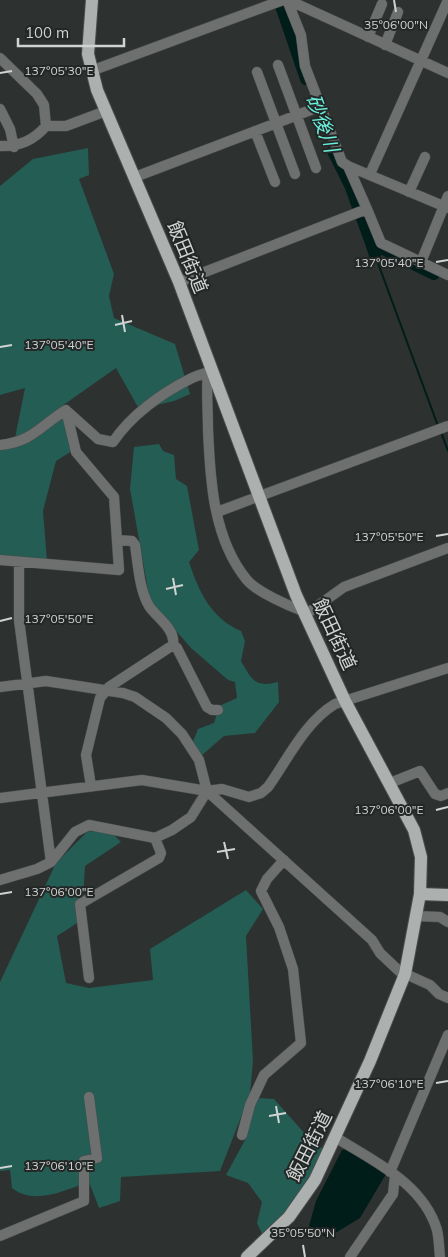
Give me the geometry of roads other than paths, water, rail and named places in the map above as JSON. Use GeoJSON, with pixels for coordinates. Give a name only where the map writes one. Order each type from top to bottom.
{"type":"FeatureCollection","features":[{"type":"Feature","properties":{"kind":"main road","name":"飯田街道"},"geometry":{"type":"LineString","coordinates":[[91,1],[88,42],[91,71],[106,111],[179,282],[211,371],[304,613],[345,701],[390,783],[419,843],[422,870],[420,894],[405,974],[370,1061],[315,1180],[304,1198],[289,1217],[247,1257]]}},
{"type":"Feature","properties":{"kind":"main road"},"geometry":{"type":"LineString","coordinates":[[420,894],[448,895]]}},
{"type":"Feature","properties":{"kind":"street"},"geometry":{"type":"LineString","coordinates":[[286,0],[301,35],[305,66],[342,162],[446,207]]}},
{"type":"Feature","properties":{"kind":"street"},"geometry":{"type":"LineString","coordinates":[[91,71],[286,0],[448,73]]}},
{"type":"Feature","properties":{"kind":"street"},"geometry":{"type":"LineString","coordinates":[[370,174],[448,0]]}},
{"type":"Feature","properties":{"kind":"street"},"geometry":{"type":"LineString","coordinates":[[368,37],[382,4]]}},
{"type":"Feature","properties":{"kind":"street"},"geometry":{"type":"LineString","coordinates":[[385,45],[398,12]]}},
{"type":"Feature","properties":{"kind":"street"},"geometry":{"type":"LineString","coordinates":[[0,58],[37,94],[44,105],[46,126]]}},
{"type":"Feature","properties":{"kind":"street"},"geometry":{"type":"LineString","coordinates":[[278,65],[295,116],[316,168]]}},
{"type":"Feature","properties":{"kind":"street"},"geometry":{"type":"LineString","coordinates":[[257,72],[295,174]]}},
{"type":"Feature","properties":{"kind":"street"},"geometry":{"type":"LineString","coordinates":[[135,177],[320,106]]}},
{"type":"Feature","properties":{"kind":"street"},"geometry":{"type":"LineString","coordinates":[[0,109],[10,129],[14,146]]}},
{"type":"Feature","properties":{"kind":"street"},"geometry":{"type":"LineString","coordinates":[[0,146],[14,146],[35,136],[46,126],[66,126],[106,111]]}},
{"type":"Feature","properties":{"kind":"street"},"geometry":{"type":"LineString","coordinates":[[255,131],[275,182]]}},
{"type":"Feature","properties":{"kind":"street"},"geometry":{"type":"LineString","coordinates":[[409,192],[425,157]]}},
{"type":"Feature","properties":{"kind":"street"},"geometry":{"type":"LineString","coordinates":[[348,166],[362,212],[381,243],[448,275]]}},
{"type":"Feature","properties":{"kind":"street"},"geometry":{"type":"LineString","coordinates":[[421,262],[446,207],[448,196]]}},
{"type":"Feature","properties":{"kind":"street"},"geometry":{"type":"LineString","coordinates":[[179,282],[362,212]]}},
{"type":"Feature","properties":{"kind":"street"},"geometry":{"type":"LineString","coordinates":[[66,410],[98,439],[109,443],[113,442],[122,428],[148,406],[179,385],[211,371]]}},
{"type":"Feature","properties":{"kind":"street"},"geometry":{"type":"LineString","coordinates":[[211,371],[206,395],[210,464],[217,512],[232,560],[249,582],[290,607],[304,613],[344,587],[448,548]]}},
{"type":"Feature","properties":{"kind":"street"},"geometry":{"type":"LineString","coordinates":[[0,445],[28,439],[47,421],[66,410]]}},
{"type":"Feature","properties":{"kind":"street"},"geometry":{"type":"LineString","coordinates":[[0,560],[119,570],[113,493],[76,452],[66,410]]}},
{"type":"Feature","properties":{"kind":"street"},"geometry":{"type":"LineString","coordinates":[[217,512],[448,426]]}},
{"type":"Feature","properties":{"kind":"street"},"geometry":{"type":"LineString","coordinates":[[118,540],[132,541],[134,544],[149,605],[167,626],[174,640],[173,645]]}},
{"type":"Feature","properties":{"kind":"street"},"geometry":{"type":"LineString","coordinates":[[19,562],[19,620],[51,862]]}},
{"type":"Feature","properties":{"kind":"street"},"geometry":{"type":"LineString","coordinates":[[91,786],[86,755],[100,698],[105,691],[173,645]]}},
{"type":"Feature","properties":{"kind":"street"},"geometry":{"type":"LineString","coordinates":[[173,645],[177,648],[207,706],[212,710],[218,710]]}},
{"type":"Feature","properties":{"kind":"street"},"geometry":{"type":"LineString","coordinates":[[0,798],[142,780],[207,791],[222,789],[249,797],[261,793],[268,787],[313,722],[326,710],[345,701],[448,668]]}},
{"type":"Feature","properties":{"kind":"street"},"geometry":{"type":"LineString","coordinates":[[0,687],[46,681],[123,693],[147,703],[182,734],[199,760],[207,791],[372,940],[380,954],[405,974],[430,985],[439,994],[448,998]]}},
{"type":"Feature","properties":{"kind":"street"},"geometry":{"type":"LineString","coordinates":[[390,783],[420,771],[435,794],[439,796],[448,793]]}},
{"type":"Feature","properties":{"kind":"street"},"geometry":{"type":"LineString","coordinates":[[0,880],[37,869],[51,862],[75,832],[88,825],[155,838],[172,830],[191,817],[207,791]]}},
{"type":"Feature","properties":{"kind":"street"},"geometry":{"type":"LineString","coordinates":[[89,978],[80,904],[159,858],[161,853],[155,838]]}},
{"type":"Feature","properties":{"kind":"street"},"geometry":{"type":"LineString","coordinates":[[242,1135],[250,1105],[264,1075],[301,1043],[293,968],[279,927],[261,890],[267,879],[284,860]]}},
{"type":"Feature","properties":{"kind":"street"},"geometry":{"type":"LineString","coordinates":[[416,916],[440,918],[448,922]]}},
{"type":"Feature","properties":{"kind":"street"},"geometry":{"type":"LineString","coordinates":[[350,1257],[393,1194],[393,1174],[448,1035]]}},
{"type":"Feature","properties":{"kind":"street"},"geometry":{"type":"LineString","coordinates":[[0,1236],[84,1201],[84,1161],[97,1158],[89,1097]]}},
{"type":"Feature","properties":{"kind":"street"},"geometry":{"type":"LineString","coordinates":[[335,1137],[393,1174],[416,1194],[431,1216],[437,1230],[440,1257]]}},
{"type":"Feature","properties":{"kind":"waterway","name":"砂後川"},"geometry":{"type":"LineString","coordinates":[[279,0],[306,79]]}},
{"type":"Feature","properties":{"kind":"waterway","name":"砂後川"},"geometry":{"type":"LineString","coordinates":[[333,151],[350,185],[371,243]]}},
{"type":"Feature","properties":{"kind":"waterway"},"geometry":{"type":"LineString","coordinates":[[375,255],[371,243],[434,274]]}},
{"type":"Feature","properties":{"kind":"waterway"},"geometry":{"type":"LineString","coordinates":[[375,255],[438,426]]}},
{"type":"Feature","properties":{"kind":"waterway"},"geometry":{"type":"LineString","coordinates":[[441,432],[448,451]]}}]}
